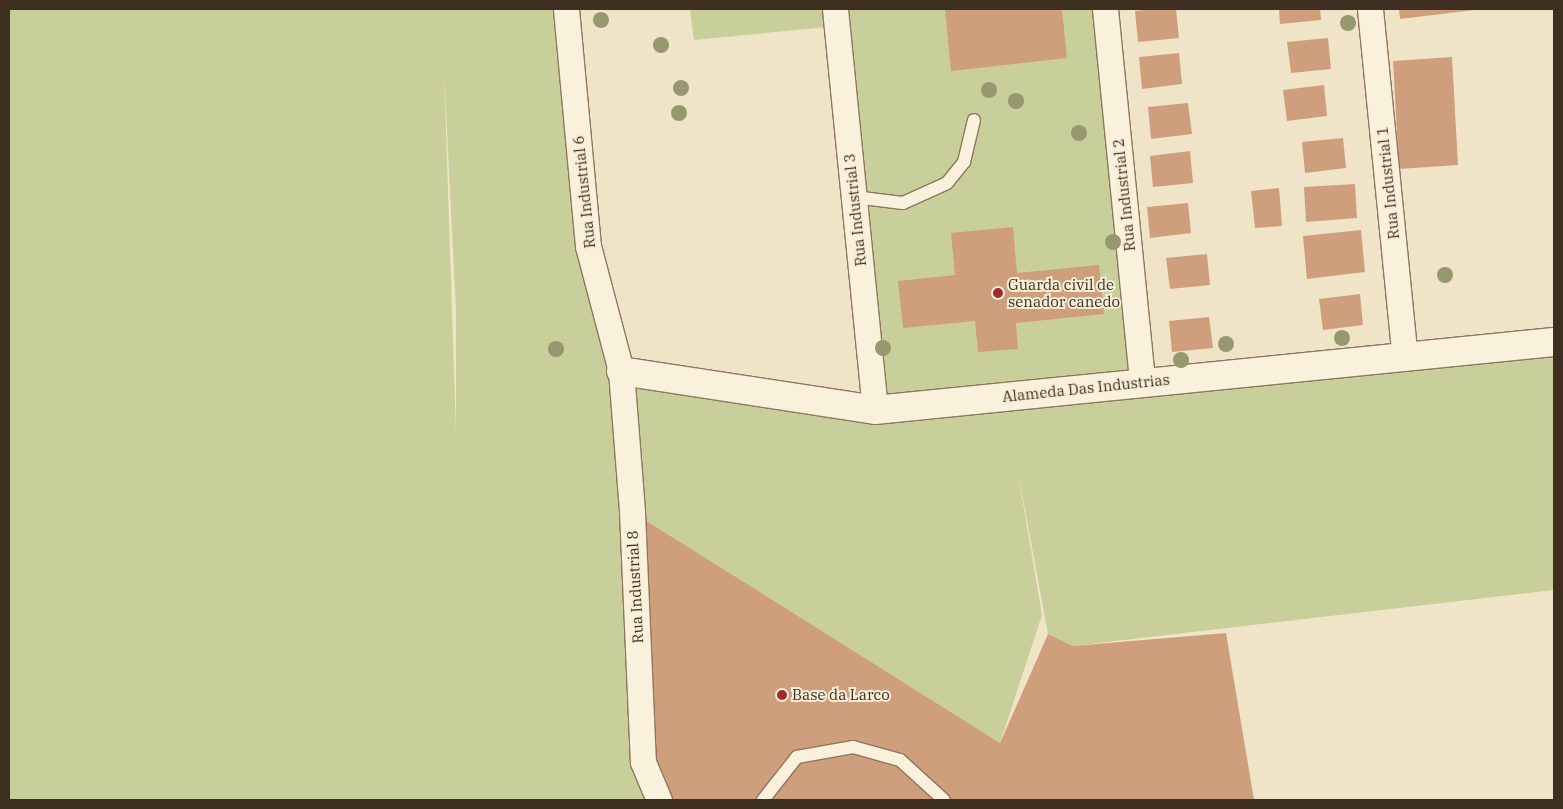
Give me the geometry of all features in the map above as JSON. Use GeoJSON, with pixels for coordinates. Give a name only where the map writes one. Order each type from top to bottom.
{"type":"FeatureCollection","features":[{"type":"Feature","properties":{"kind":"street","name":"Rua Industrial 6"},"geometry":{"type":"LineString","coordinates":[[566,9],[588,246],[621,371]]}},
{"type":"Feature","properties":{"kind":"street","name":"Rua Industrial 3"},"geometry":{"type":"LineString","coordinates":[[835,9],[875,410]]}},
{"type":"Feature","properties":{"kind":"street","name":"Rua Industrial 2"},"geometry":{"type":"LineString","coordinates":[[1105,9],[1142,382]]}},
{"type":"Feature","properties":{"kind":"street","name":"Rua Industrial 1"},"geometry":{"type":"LineString","coordinates":[[1370,9],[1405,356]]}},
{"type":"Feature","properties":{"kind":"street","name":"Alameda Das Industrias"},"geometry":{"type":"LineString","coordinates":[[621,371],[875,410],[1554,342]]}},
{"type":"Feature","properties":{"kind":"street","name":"Rua Industrial 8"},"geometry":{"type":"LineString","coordinates":[[621,371],[643,762],[659,800]]}},
{"type":"Feature","properties":{"kind":"lane"},"geometry":{"type":"LineString","coordinates":[[854,197],[903,203],[935,190],[964,162],[974,120]]}},
{"type":"Feature","properties":{"kind":"lane"},"geometry":{"type":"LineString","coordinates":[[763,800],[797,757],[853,747],[900,760],[944,800]]}},
{"type":"Feature","properties":{"kind":"green space"},"geometry":{"type":"Polygon","coordinates":[[[9,9],[567,9],[588,246],[621,371],[875,410],[837,26],[694,40],[690,9],[1105,9],[1142,382],[1554,342],[1554,590],[1073,646],[1048,634],[1016,461],[1042,615],[1000,743],[632,513],[659,800],[9,800],[9,9]],[[444,71],[456,432],[456,310],[444,71]]]}},
{"type":"Feature","properties":{"kind":"building"},"geometry":{"type":"Polygon","coordinates":[[[945,9],[1062,9],[1067,58],[951,71],[945,9]]]}},
{"type":"Feature","properties":{"kind":"building"},"geometry":{"type":"Polygon","coordinates":[[[1176,9],[1179,38],[1138,42],[1135,11],[1176,9]]]}},
{"type":"Feature","properties":{"kind":"building"},"geometry":{"type":"Polygon","coordinates":[[[1279,9],[1320,9],[1321,20],[1280,24],[1279,9]]]}},
{"type":"Feature","properties":{"kind":"building"},"geometry":{"type":"Polygon","coordinates":[[[1399,9],[1475,9],[1475,10],[1400,19],[1399,9]]]}},
{"type":"Feature","properties":{"kind":"building"},"geometry":{"type":"Polygon","coordinates":[[[1328,38],[1331,69],[1291,73],[1287,42],[1328,38]]]}},
{"type":"Feature","properties":{"kind":"building"},"geometry":{"type":"Polygon","coordinates":[[[1179,53],[1182,84],[1142,89],[1139,57],[1179,53]]]}},
{"type":"Feature","properties":{"kind":"building"},"geometry":{"type":"Polygon","coordinates":[[[1452,57],[1458,165],[1399,169],[1393,61],[1452,57]]]}},
{"type":"Feature","properties":{"kind":"building"},"geometry":{"type":"Polygon","coordinates":[[[1324,85],[1327,116],[1287,121],[1283,90],[1324,85]]]}},
{"type":"Feature","properties":{"kind":"building"},"geometry":{"type":"Polygon","coordinates":[[[1188,103],[1192,134],[1151,139],[1148,107],[1188,103]]]}},
{"type":"Feature","properties":{"kind":"building"},"geometry":{"type":"Polygon","coordinates":[[[1343,138],[1346,168],[1305,173],[1302,142],[1343,138]]]}},
{"type":"Feature","properties":{"kind":"building"},"geometry":{"type":"Polygon","coordinates":[[[1190,151],[1193,183],[1153,187],[1150,156],[1190,151]]]}},
{"type":"Feature","properties":{"kind":"building"},"geometry":{"type":"Polygon","coordinates":[[[1355,184],[1357,218],[1306,222],[1304,187],[1355,184]]]}},
{"type":"Feature","properties":{"kind":"building"},"geometry":{"type":"Polygon","coordinates":[[[1279,188],[1282,226],[1255,228],[1251,191],[1279,188]]]}},
{"type":"Feature","properties":{"kind":"building"},"geometry":{"type":"Polygon","coordinates":[[[1188,203],[1191,233],[1150,238],[1147,207],[1188,203]]]}},
{"type":"Feature","properties":{"kind":"building"},"geometry":{"type":"Polygon","coordinates":[[[1013,227],[1017,273],[1099,265],[1104,314],[1016,323],[1018,349],[978,352],[975,321],[903,328],[898,281],[955,275],[951,233],[1013,227]]]}},
{"type":"Feature","properties":{"kind":"building"},"geometry":{"type":"Polygon","coordinates":[[[1361,230],[1365,272],[1307,279],[1303,236],[1361,230]]]}},
{"type":"Feature","properties":{"kind":"building"},"geometry":{"type":"Polygon","coordinates":[[[1207,254],[1210,285],[1170,289],[1166,258],[1207,254]]]}},
{"type":"Feature","properties":{"kind":"building"},"geometry":{"type":"Polygon","coordinates":[[[1360,294],[1363,325],[1323,330],[1319,299],[1360,294]]]}},
{"type":"Feature","properties":{"kind":"building"},"geometry":{"type":"Polygon","coordinates":[[[1209,317],[1213,348],[1172,352],[1169,321],[1209,317]]]}},
{"type":"Feature","properties":{"kind":"building","name":"Base da Larco"},"geometry":{"type":"Polygon","coordinates":[[[632,512],[1000,743],[1048,634],[1073,646],[1226,633],[1254,800],[659,800],[632,512]]]}},
{"type":"Feature","properties":{"kind":"place","name":"Guarda civil de senador canedo"},"geometry":{"type":"Point","coordinates":[998,293]}},
{"type":"Feature","properties":{"kind":"place","name":"Base da Larco"},"geometry":{"type":"Point","coordinates":[782,695]}}]}
